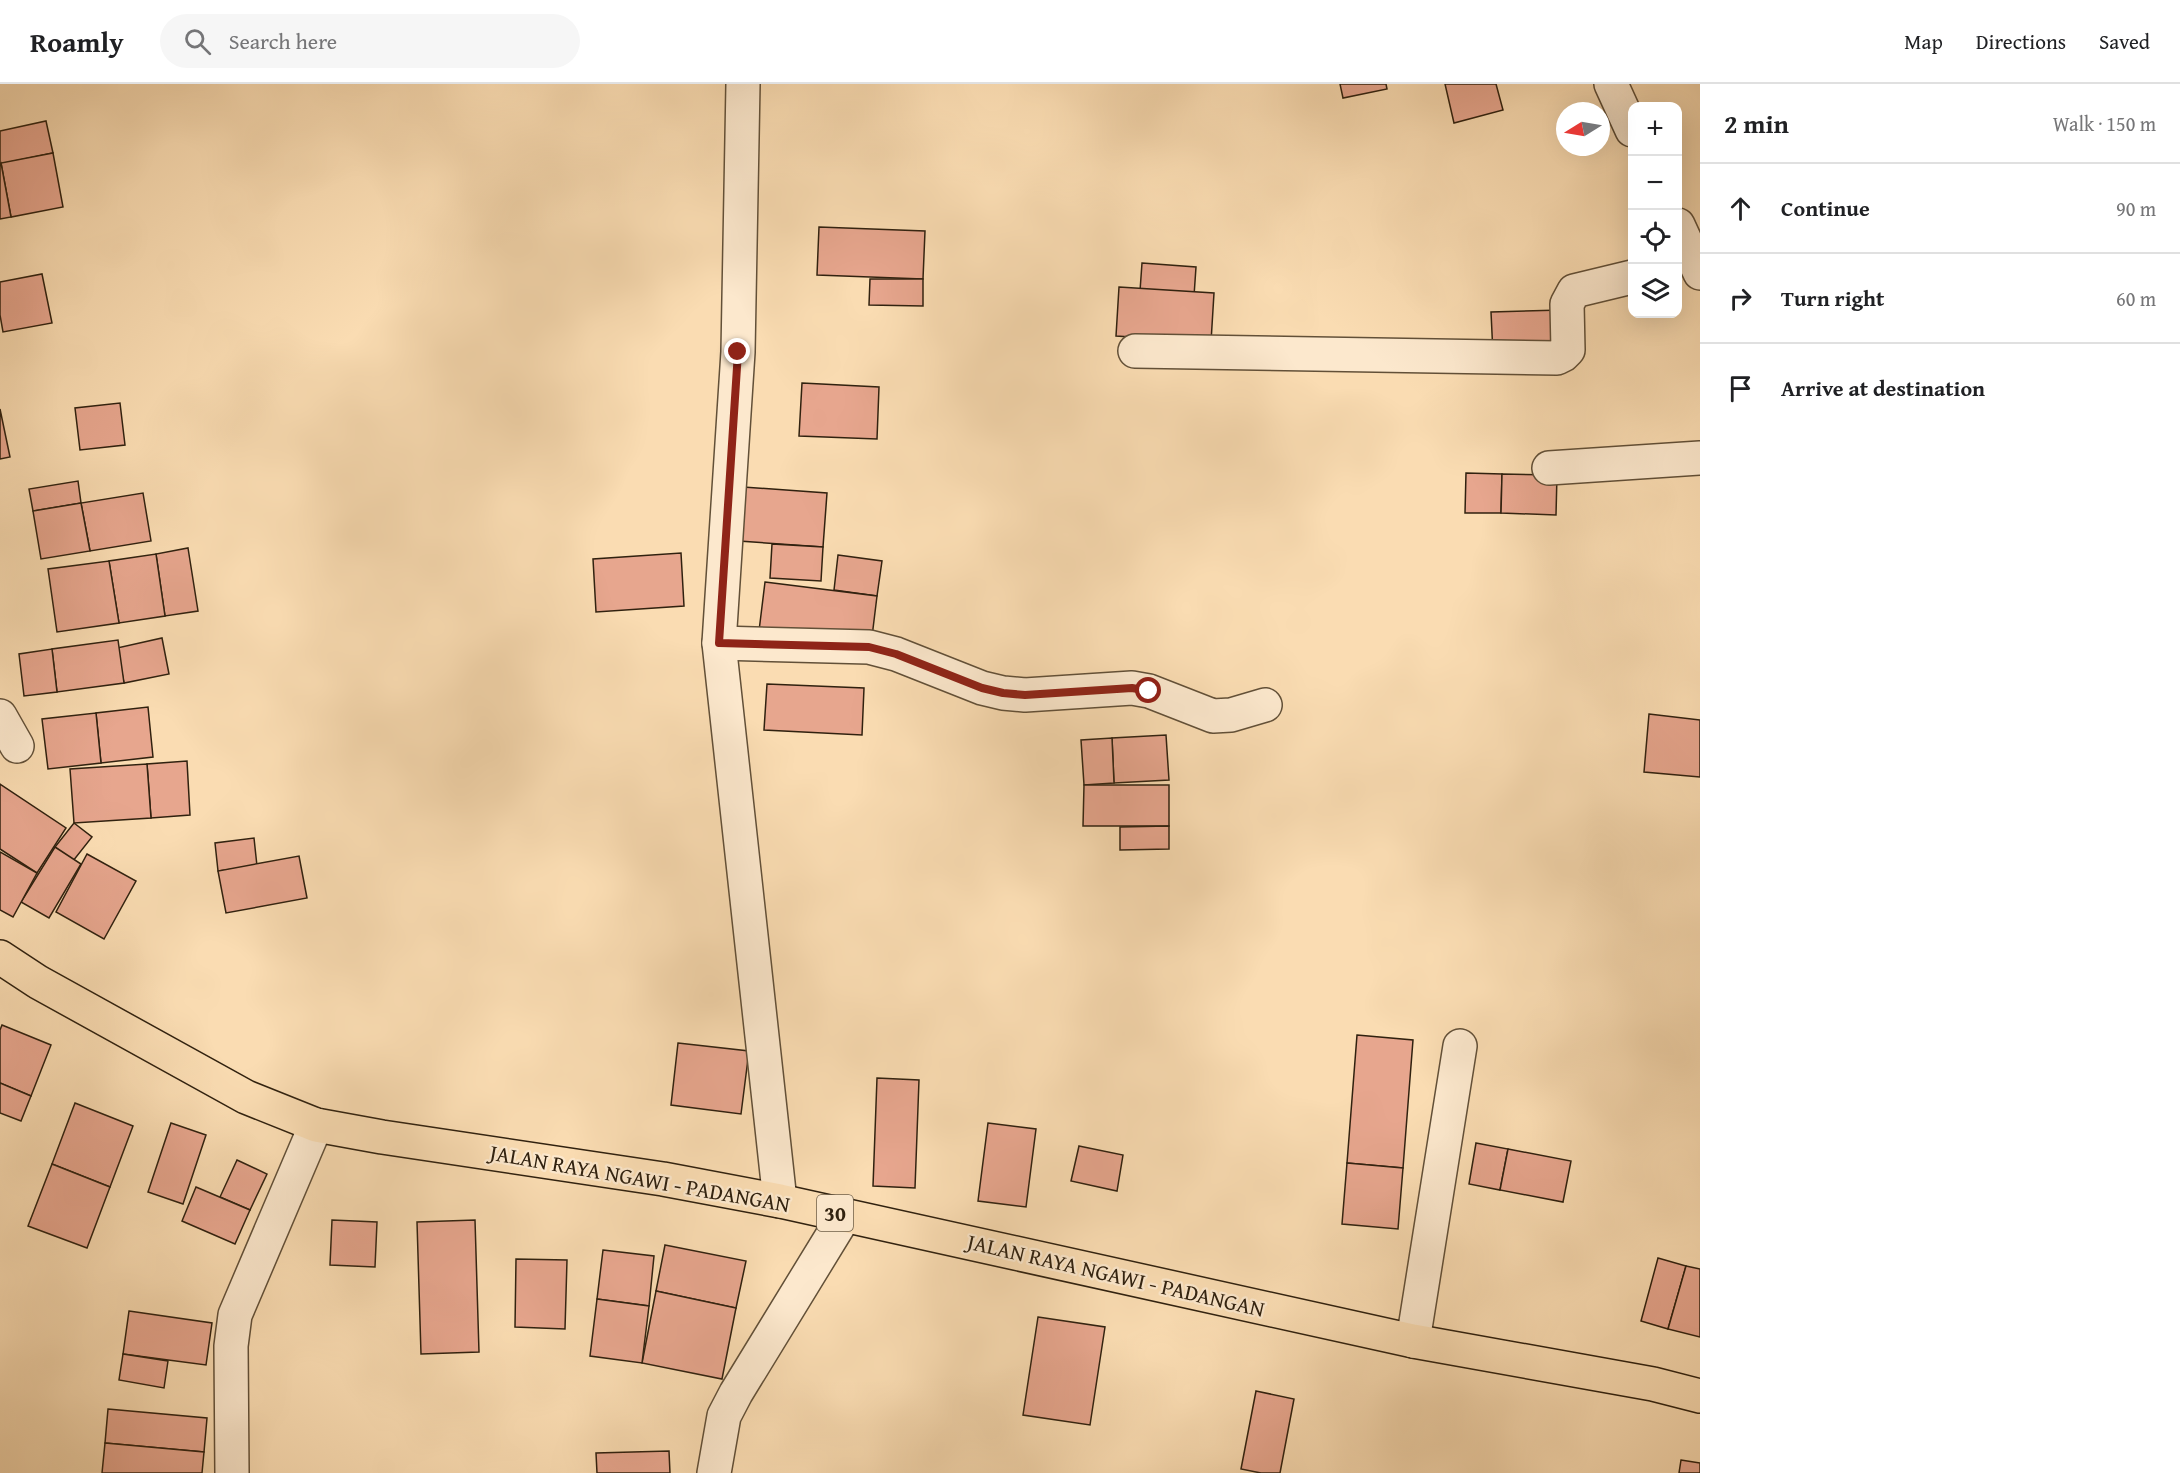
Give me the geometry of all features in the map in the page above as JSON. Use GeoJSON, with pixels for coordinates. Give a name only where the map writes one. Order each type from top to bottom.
{"type":"FeatureCollection","features":[{"type":"Feature","properties":{"kind":"highway","name":"JALAN RAYA NGAWI - PADANGAN"},"geometry":{"type":"LineString","coordinates":[[0,957],[78,1004],[246,1097],[315,1125],[663,1179],[780,1201],[1413,1341],[1653,1384],[1700,1396]]}},
{"type":"Feature","properties":{"kind":"street"},"geometry":{"type":"LineString","coordinates":[[743,84],[738,352],[719,643],[780,1201]]}},
{"type":"Feature","properties":{"kind":"street"},"geometry":{"type":"LineString","coordinates":[[1611,84],[1628,121]]}},
{"type":"Feature","properties":{"kind":"street"},"geometry":{"type":"LineString","coordinates":[[1682,240],[1691,268]]}},
{"type":"Feature","properties":{"kind":"street"},"geometry":{"type":"LineString","coordinates":[[1135,351],[1557,358],[1563,356],[1568,350],[1567,304],[1574,291],[1628,278]]}},
{"type":"Feature","properties":{"kind":"street"},"geometry":{"type":"LineString","coordinates":[[1549,468],[1700,458]]}},
{"type":"Feature","properties":{"kind":"street"},"geometry":{"type":"LineString","coordinates":[[719,643],[869,647],[896,654],[982,688],[1003,693],[1025,695],[1132,688],[1149,691],[1213,716],[1231,715],[1265,705]]}},
{"type":"Feature","properties":{"kind":"street"},"geometry":{"type":"LineString","coordinates":[[0,716],[17,746]]}},
{"type":"Feature","properties":{"kind":"street"},"geometry":{"type":"LineString","coordinates":[[1413,1341],[1460,1046]]}},
{"type":"Feature","properties":{"kind":"street"},"geometry":{"type":"LineString","coordinates":[[232,1473],[231,1346],[235,1315],[315,1125]]}},
{"type":"Feature","properties":{"kind":"street"},"geometry":{"type":"LineString","coordinates":[[714,1473],[724,1416],[845,1215]]}},
{"type":"Feature","properties":{"kind":"building"},"geometry":{"type":"Polygon","coordinates":[[[1340,84],[1386,84],[1387,89],[1343,98],[1340,84]]]}},
{"type":"Feature","properties":{"kind":"building"},"geometry":{"type":"Polygon","coordinates":[[[1445,84],[1496,84],[1503,110],[1454,123],[1445,84]]]}},
{"type":"Feature","properties":{"kind":"building"},"geometry":{"type":"Polygon","coordinates":[[[46,121],[53,153],[0,164],[0,131],[46,121]]]}},
{"type":"Feature","properties":{"kind":"building"},"geometry":{"type":"Polygon","coordinates":[[[53,153],[63,207],[11,217],[1,163],[53,153]]]}},
{"type":"Feature","properties":{"kind":"building"},"geometry":{"type":"Polygon","coordinates":[[[0,164],[11,217],[0,219],[0,164]]]}},
{"type":"Feature","properties":{"kind":"building"},"geometry":{"type":"Polygon","coordinates":[[[819,227],[925,231],[923,279],[817,275],[819,227]]]}},
{"type":"Feature","properties":{"kind":"building"},"geometry":{"type":"Polygon","coordinates":[[[1142,263],[1196,267],[1194,296],[1140,291],[1142,263]]]}},
{"type":"Feature","properties":{"kind":"building"},"geometry":{"type":"Polygon","coordinates":[[[42,274],[52,323],[3,332],[0,315],[0,282],[42,274]]]}},
{"type":"Feature","properties":{"kind":"building"},"geometry":{"type":"Polygon","coordinates":[[[870,279],[923,279],[923,306],[869,305],[870,279]]]}},
{"type":"Feature","properties":{"kind":"building"},"geometry":{"type":"Polygon","coordinates":[[[1119,287],[1214,293],[1211,342],[1116,336],[1119,287]]]}},
{"type":"Feature","properties":{"kind":"building"},"geometry":{"type":"Polygon","coordinates":[[[1561,310],[1562,352],[1493,354],[1491,312],[1561,310]]]}},
{"type":"Feature","properties":{"kind":"building"},"geometry":{"type":"Polygon","coordinates":[[[802,383],[879,387],[877,439],[799,436],[802,383]]]}},
{"type":"Feature","properties":{"kind":"building"},"geometry":{"type":"Polygon","coordinates":[[[120,403],[125,445],[80,450],[75,408],[120,403]]]}},
{"type":"Feature","properties":{"kind":"building"},"geometry":{"type":"Polygon","coordinates":[[[0,409],[10,457],[0,459],[0,409]]]}},
{"type":"Feature","properties":{"kind":"building"},"geometry":{"type":"Polygon","coordinates":[[[1466,473],[1502,474],[1501,513],[1465,513],[1466,473]]]}},
{"type":"Feature","properties":{"kind":"building"},"geometry":{"type":"Polygon","coordinates":[[[1502,474],[1557,475],[1556,515],[1501,513],[1502,474]]]}},
{"type":"Feature","properties":{"kind":"building"},"geometry":{"type":"Polygon","coordinates":[[[78,481],[81,503],[33,511],[29,489],[78,481]]]}},
{"type":"Feature","properties":{"kind":"building"},"geometry":{"type":"Polygon","coordinates":[[[743,487],[827,493],[823,547],[739,541],[743,487]]]}},
{"type":"Feature","properties":{"kind":"building"},"geometry":{"type":"Polygon","coordinates":[[[143,493],[151,541],[90,551],[81,503],[143,493]]]}},
{"type":"Feature","properties":{"kind":"building"},"geometry":{"type":"Polygon","coordinates":[[[81,503],[90,551],[41,559],[33,511],[81,503]]]}},
{"type":"Feature","properties":{"kind":"building"},"geometry":{"type":"Polygon","coordinates":[[[772,544],[823,547],[821,581],[770,578],[772,544]]]}},
{"type":"Feature","properties":{"kind":"building"},"geometry":{"type":"Polygon","coordinates":[[[188,548],[198,611],[165,616],[156,554],[188,548]]]}},
{"type":"Feature","properties":{"kind":"building"},"geometry":{"type":"Polygon","coordinates":[[[681,553],[684,606],[596,612],[593,559],[681,553]]]}},
{"type":"Feature","properties":{"kind":"building"},"geometry":{"type":"Polygon","coordinates":[[[156,554],[165,616],[119,623],[109,561],[156,554]]]}},
{"type":"Feature","properties":{"kind":"building"},"geometry":{"type":"Polygon","coordinates":[[[838,555],[882,561],[877,596],[834,590],[838,555]]]}},
{"type":"Feature","properties":{"kind":"building"},"geometry":{"type":"Polygon","coordinates":[[[109,561],[119,623],[57,632],[48,569],[109,561]]]}},
{"type":"Feature","properties":{"kind":"building"},"geometry":{"type":"Polygon","coordinates":[[[765,582],[877,596],[871,645],[759,631],[765,582]]]}},
{"type":"Feature","properties":{"kind":"building"},"geometry":{"type":"Polygon","coordinates":[[[162,638],[169,674],[124,683],[117,648],[162,638]]]}},
{"type":"Feature","properties":{"kind":"building"},"geometry":{"type":"Polygon","coordinates":[[[118,640],[124,683],[57,692],[52,649],[118,640]]]}},
{"type":"Feature","properties":{"kind":"building"},"geometry":{"type":"Polygon","coordinates":[[[52,649],[57,692],[24,696],[19,654],[52,649]]]}},
{"type":"Feature","properties":{"kind":"building"},"geometry":{"type":"Polygon","coordinates":[[[767,684],[864,688],[862,735],[764,730],[767,684]]]}},
{"type":"Feature","properties":{"kind":"building"},"geometry":{"type":"Polygon","coordinates":[[[148,707],[153,757],[101,763],[96,713],[148,707]]]}},
{"type":"Feature","properties":{"kind":"building"},"geometry":{"type":"Polygon","coordinates":[[[96,713],[101,763],[48,769],[42,719],[96,713]]]}},
{"type":"Feature","properties":{"kind":"building"},"geometry":{"type":"Polygon","coordinates":[[[1649,714],[1700,720],[1700,777],[1644,772],[1649,714]]]}},
{"type":"Feature","properties":{"kind":"building"},"geometry":{"type":"Polygon","coordinates":[[[1166,735],[1169,780],[1114,783],[1112,738],[1166,735]]]}},
{"type":"Feature","properties":{"kind":"building"},"geometry":{"type":"Polygon","coordinates":[[[1112,738],[1114,783],[1084,785],[1081,740],[1112,738]]]}},
{"type":"Feature","properties":{"kind":"building"},"geometry":{"type":"Polygon","coordinates":[[[187,761],[190,815],[151,818],[147,764],[187,761]]]}},
{"type":"Feature","properties":{"kind":"building"},"geometry":{"type":"Polygon","coordinates":[[[147,764],[151,818],[74,823],[70,769],[147,764]]]}},
{"type":"Feature","properties":{"kind":"building"},"geometry":{"type":"Polygon","coordinates":[[[0,784],[66,828],[37,873],[0,849],[0,784]]]}},
{"type":"Feature","properties":{"kind":"building"},"geometry":{"type":"Polygon","coordinates":[[[1084,785],[1169,785],[1169,826],[1083,826],[1084,785]]]}},
{"type":"Feature","properties":{"kind":"building"},"geometry":{"type":"Polygon","coordinates":[[[74,823],[92,837],[73,861],[55,847],[74,823]]]}},
{"type":"Feature","properties":{"kind":"building"},"geometry":{"type":"Polygon","coordinates":[[[1169,826],[1169,849],[1120,850],[1120,827],[1169,826]]]}},
{"type":"Feature","properties":{"kind":"building"},"geometry":{"type":"Polygon","coordinates":[[[254,838],[257,866],[218,871],[215,843],[254,838]]]}},
{"type":"Feature","properties":{"kind":"building"},"geometry":{"type":"Polygon","coordinates":[[[55,847],[81,864],[49,918],[21,902],[55,847]]]}},
{"type":"Feature","properties":{"kind":"building"},"geometry":{"type":"Polygon","coordinates":[[[0,852],[37,873],[13,917],[0,910],[0,852]]]}},
{"type":"Feature","properties":{"kind":"building"},"geometry":{"type":"Polygon","coordinates":[[[87,854],[136,881],[104,939],[56,912],[87,854]]]}},
{"type":"Feature","properties":{"kind":"building"},"geometry":{"type":"Polygon","coordinates":[[[299,856],[307,898],[226,913],[218,871],[299,856]]]}},
{"type":"Feature","properties":{"kind":"building"},"geometry":{"type":"Polygon","coordinates":[[[2,1025],[51,1045],[31,1096],[0,1083],[0,1030],[2,1025]]]}},
{"type":"Feature","properties":{"kind":"building"},"geometry":{"type":"Polygon","coordinates":[[[1357,1035],[1413,1040],[1403,1168],[1347,1163],[1357,1035]]]}},
{"type":"Feature","properties":{"kind":"building"},"geometry":{"type":"Polygon","coordinates":[[[678,1043],[749,1051],[741,1114],[671,1105],[678,1043]]]}},
{"type":"Feature","properties":{"kind":"building"},"geometry":{"type":"Polygon","coordinates":[[[877,1078],[919,1080],[915,1188],[873,1186],[877,1078]]]}},
{"type":"Feature","properties":{"kind":"building"},"geometry":{"type":"Polygon","coordinates":[[[0,1083],[31,1096],[21,1121],[0,1113],[0,1083]]]}},
{"type":"Feature","properties":{"kind":"building"},"geometry":{"type":"Polygon","coordinates":[[[75,1103],[133,1126],[110,1187],[52,1164],[75,1103]]]}},
{"type":"Feature","properties":{"kind":"building"},"geometry":{"type":"Polygon","coordinates":[[[171,1123],[206,1135],[183,1204],[148,1192],[171,1123]]]}},
{"type":"Feature","properties":{"kind":"building"},"geometry":{"type":"Polygon","coordinates":[[[988,1123],[1036,1129],[1026,1207],[978,1201],[988,1123]]]}},
{"type":"Feature","properties":{"kind":"building"},"geometry":{"type":"Polygon","coordinates":[[[1476,1143],[1508,1149],[1500,1190],[1469,1184],[1476,1143]]]}},
{"type":"Feature","properties":{"kind":"building"},"geometry":{"type":"Polygon","coordinates":[[[1079,1146],[1123,1155],[1117,1191],[1071,1181],[1079,1146]]]}},
{"type":"Feature","properties":{"kind":"building"},"geometry":{"type":"Polygon","coordinates":[[[1508,1149],[1571,1161],[1563,1202],[1500,1190],[1508,1149]]]}},
{"type":"Feature","properties":{"kind":"building"},"geometry":{"type":"Polygon","coordinates":[[[237,1160],[267,1174],[250,1210],[220,1197],[237,1160]]]}},
{"type":"Feature","properties":{"kind":"building"},"geometry":{"type":"Polygon","coordinates":[[[1347,1163],[1403,1168],[1398,1229],[1342,1224],[1347,1163]]]}},
{"type":"Feature","properties":{"kind":"building"},"geometry":{"type":"Polygon","coordinates":[[[52,1164],[110,1187],[87,1248],[28,1226],[52,1164]]]}},
{"type":"Feature","properties":{"kind":"building"},"geometry":{"type":"Polygon","coordinates":[[[196,1187],[250,1210],[235,1244],[182,1221],[196,1187]]]}},
{"type":"Feature","properties":{"kind":"building"},"geometry":{"type":"Polygon","coordinates":[[[332,1220],[377,1222],[375,1267],[330,1265],[332,1220]]]}},
{"type":"Feature","properties":{"kind":"building"},"geometry":{"type":"Polygon","coordinates":[[[475,1220],[479,1352],[421,1354],[417,1222],[475,1220]]]}},
{"type":"Feature","properties":{"kind":"building"},"geometry":{"type":"Polygon","coordinates":[[[665,1245],[746,1261],[736,1308],[656,1291],[665,1245]]]}},
{"type":"Feature","properties":{"kind":"building"},"geometry":{"type":"Polygon","coordinates":[[[603,1250],[654,1256],[649,1306],[597,1299],[603,1250]]]}},
{"type":"Feature","properties":{"kind":"building"},"geometry":{"type":"Polygon","coordinates":[[[1658,1258],[1686,1266],[1668,1329],[1641,1321],[1658,1258]]]}},
{"type":"Feature","properties":{"kind":"building"},"geometry":{"type":"Polygon","coordinates":[[[516,1259],[567,1260],[565,1329],[515,1327],[516,1259]]]}},
{"type":"Feature","properties":{"kind":"building"},"geometry":{"type":"Polygon","coordinates":[[[1686,1266],[1700,1269],[1700,1337],[1668,1329],[1686,1266]]]}},
{"type":"Feature","properties":{"kind":"building"},"geometry":{"type":"Polygon","coordinates":[[[656,1291],[736,1308],[722,1379],[642,1363],[656,1291]]]}},
{"type":"Feature","properties":{"kind":"building"},"geometry":{"type":"Polygon","coordinates":[[[597,1299],[649,1306],[642,1363],[590,1356],[597,1299]]]}},
{"type":"Feature","properties":{"kind":"building"},"geometry":{"type":"Polygon","coordinates":[[[129,1311],[212,1323],[206,1365],[123,1354],[129,1311]]]}},
{"type":"Feature","properties":{"kind":"building"},"geometry":{"type":"Polygon","coordinates":[[[1038,1317],[1105,1327],[1090,1425],[1023,1415],[1038,1317]]]}},
{"type":"Feature","properties":{"kind":"building"},"geometry":{"type":"Polygon","coordinates":[[[123,1354],[168,1361],[164,1388],[119,1380],[123,1354]]]}},
{"type":"Feature","properties":{"kind":"building"},"geometry":{"type":"Polygon","coordinates":[[[1256,1391],[1294,1399],[1280,1473],[1261,1473],[1241,1469],[1256,1391]]]}},
{"type":"Feature","properties":{"kind":"building"},"geometry":{"type":"Polygon","coordinates":[[[108,1409],[207,1418],[204,1452],[105,1443],[108,1409]]]}},
{"type":"Feature","properties":{"kind":"building"},"geometry":{"type":"Polygon","coordinates":[[[105,1443],[204,1452],[202,1473],[102,1473],[105,1443]]]}},
{"type":"Feature","properties":{"kind":"building"},"geometry":{"type":"Polygon","coordinates":[[[669,1451],[670,1473],[597,1473],[596,1453],[669,1451]]]}},
{"type":"Feature","properties":{"kind":"building"},"geometry":{"type":"Polygon","coordinates":[[[1681,1460],[1700,1463],[1700,1473],[1679,1473],[1681,1460]]]}},
{"type":"Feature","properties":{"kind":"route"},"geometry":{"type":"LineString","coordinates":[[738,352],[719,643],[869,647],[896,654],[982,688],[1003,693],[1025,695],[1132,688],[1149,691]]}}]}
